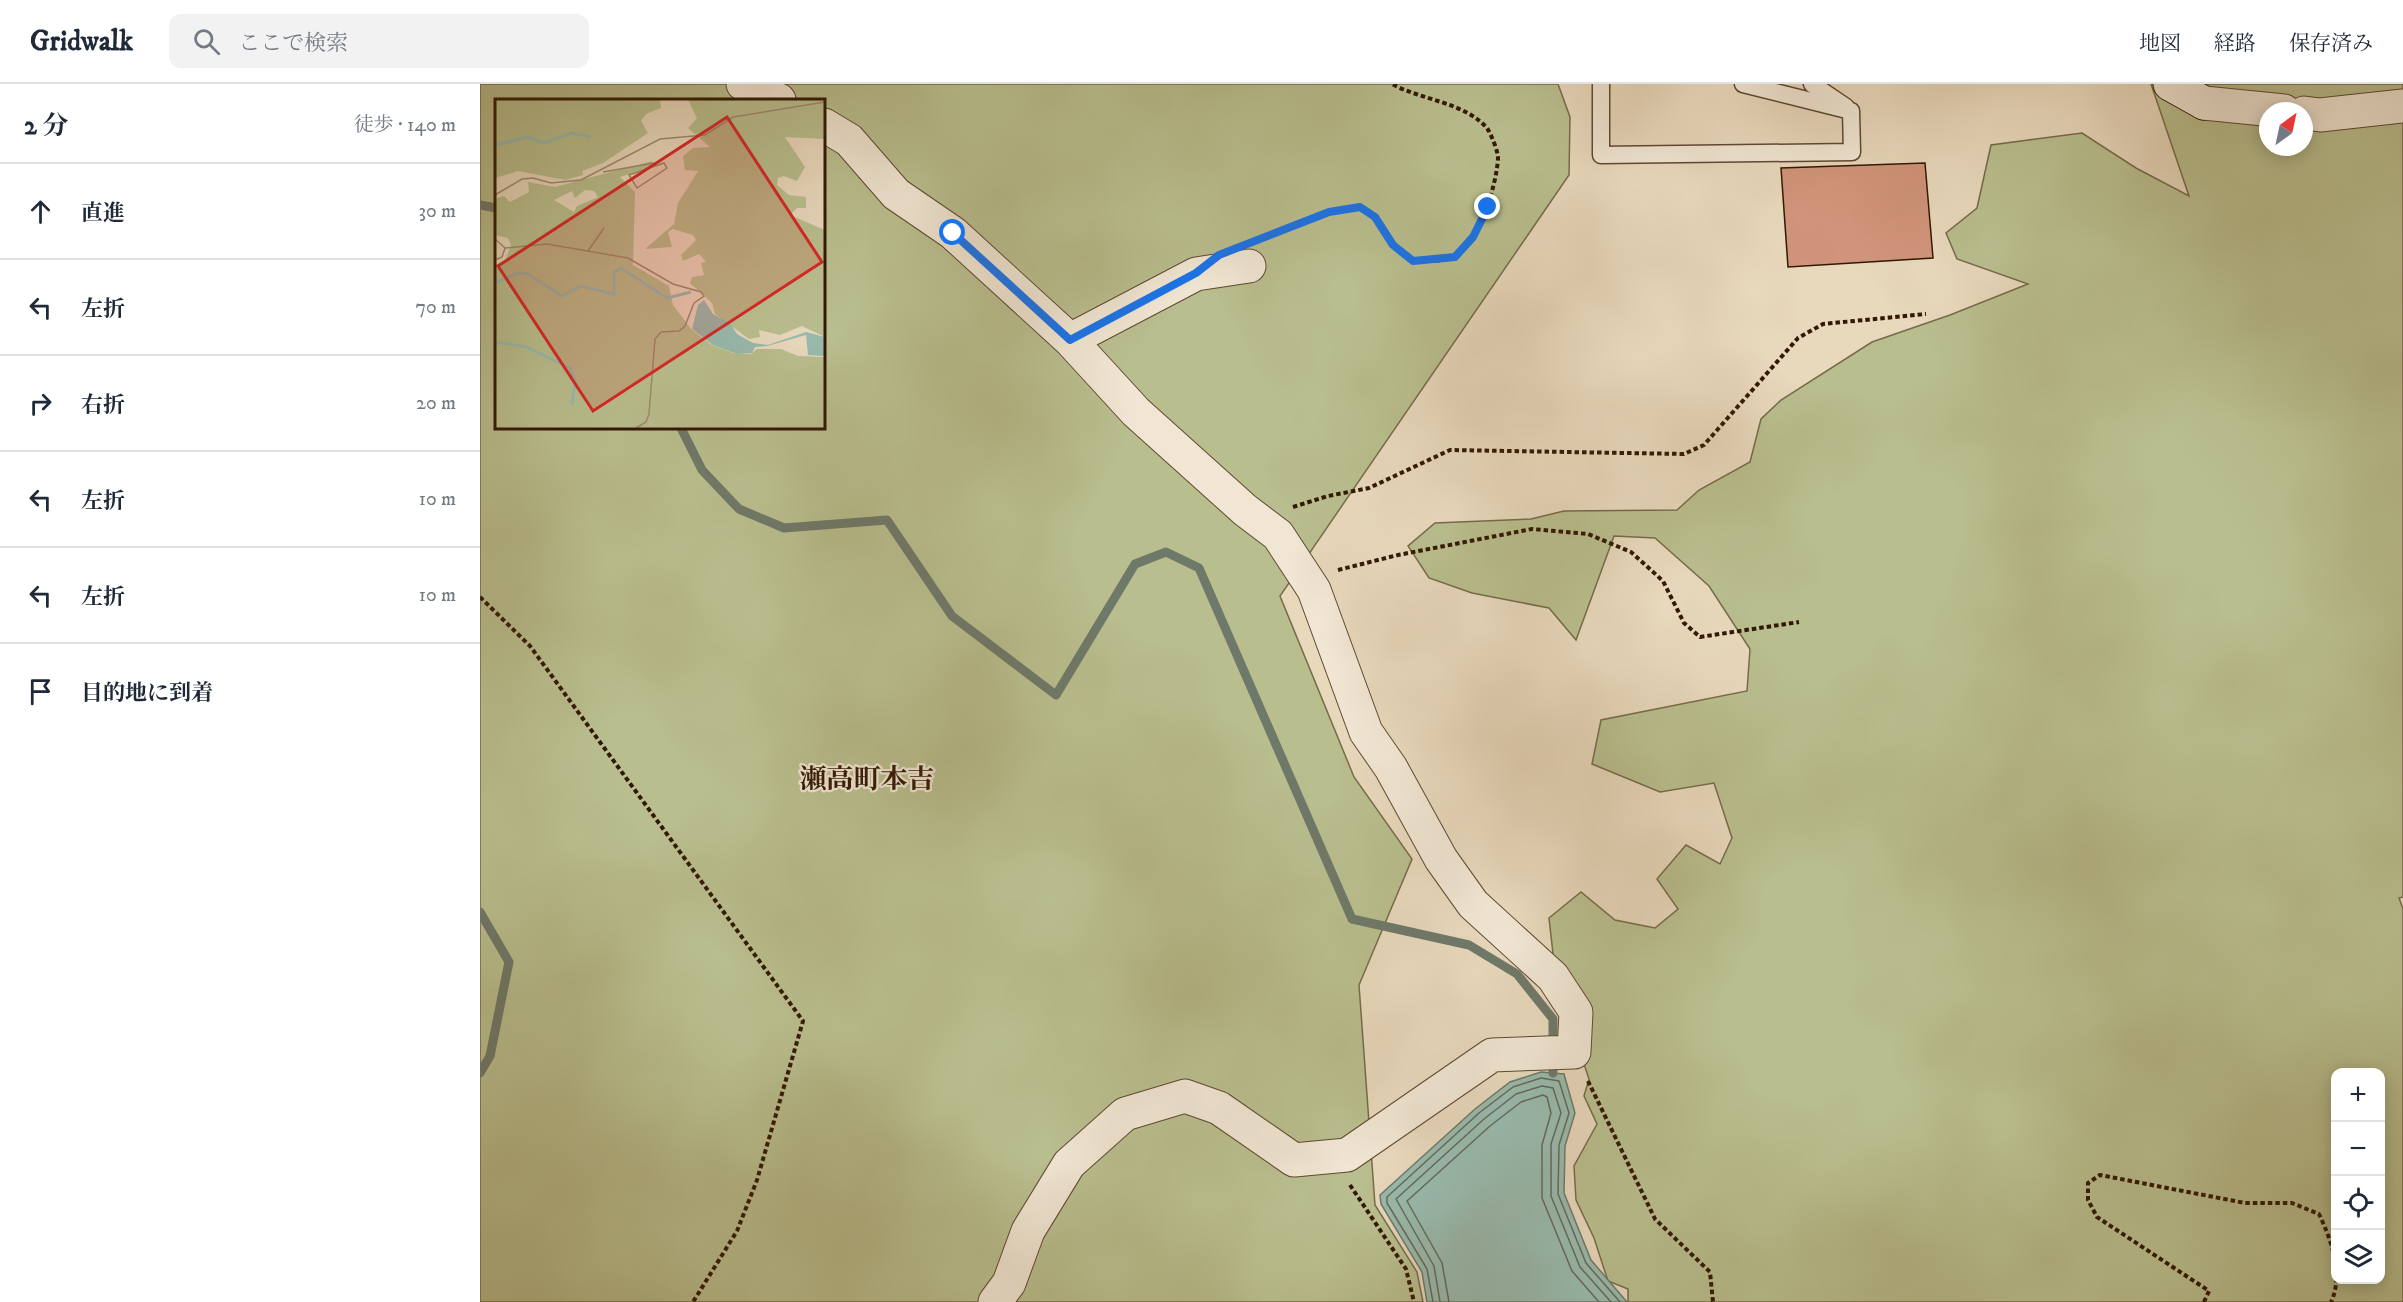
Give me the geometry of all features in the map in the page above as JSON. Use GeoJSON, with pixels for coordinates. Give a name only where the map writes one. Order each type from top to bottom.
{"type":"FeatureCollection","features":[{"type":"Feature","properties":{"kind":"street"},"geometry":{"type":"LineString","coordinates":[[743,84],[777,99]]}},
{"type":"Feature","properties":{"kind":"street"},"geometry":{"type":"LineString","coordinates":[[2170,84],[2204,103],[2259,108]]}},
{"type":"Feature","properties":{"kind":"street"},"geometry":{"type":"LineString","coordinates":[[2313,114],[2403,106]]}},
{"type":"Feature","properties":{"kind":"street"},"geometry":{"type":"LineString","coordinates":[[825,126],[849,140],[896,194],[953,233],[1070,340],[1136,412],[1245,510],[1278,535],[1314,590],[1366,732],[1391,768],[1441,859],[1473,904],[1553,977],[1576,1012],[1574,1052],[1492,1055],[1347,1155],[1294,1160],[1219,1108],[1185,1096],[1125,1114],[1069,1164],[1028,1231],[1009,1283],[995,1302]]}},
{"type":"Feature","properties":{"kind":"street"},"geometry":{"type":"LineString","coordinates":[[1070,340],[1196,273],[1254,252]]}},
{"type":"Feature","properties":{"kind":"lane"},"geometry":{"type":"LineString","coordinates":[[1601,84],[1601,155],[1852,152],[1851,111]]}},
{"type":"Feature","properties":{"kind":"lane"},"geometry":{"type":"LineString","coordinates":[[1743,84],[1851,111]]}},
{"type":"Feature","properties":{"kind":"lane"},"geometry":{"type":"LineString","coordinates":[[1812,84],[1851,111]]}},
{"type":"Feature","properties":{"kind":"path"},"geometry":{"type":"LineString","coordinates":[[1254,252],[1329,212],[1360,207],[1375,217],[1393,245],[1413,261],[1455,257],[1473,237],[1488,207],[1498,156],[1487,129],[1451,104],[1408,93],[1392,84]]}},
{"type":"Feature","properties":{"kind":"path"},"geometry":{"type":"LineString","coordinates":[[1267,526],[1289,509],[1328,496],[1369,489],[1450,450],[1684,454],[1704,445],[1798,338],[1824,324],[1926,314]]}},
{"type":"Feature","properties":{"kind":"path"},"geometry":{"type":"LineString","coordinates":[[1306,578],[1398,555],[1532,529],[1588,534],[1631,552],[1663,581],[1684,623],[1700,637],[1799,622]]}},
{"type":"Feature","properties":{"kind":"path"},"geometry":{"type":"LineString","coordinates":[[480,597],[530,646],[803,1021],[757,1180],[737,1231],[693,1302]]}},
{"type":"Feature","properties":{"kind":"path"},"geometry":{"type":"LineString","coordinates":[[1574,1052],[1655,1220],[1710,1272],[1713,1302]]}},
{"type":"Feature","properties":{"kind":"path"},"geometry":{"type":"LineString","coordinates":[[1347,1155],[1349,1184],[1406,1269],[1414,1302]]}},
{"type":"Feature","properties":{"kind":"path"},"geometry":{"type":"LineString","coordinates":[[2204,1302],[2210,1291],[2097,1217],[2088,1200],[2088,1183],[2100,1175],[2245,1203],[2292,1203],[2319,1214],[2332,1242],[2336,1292],[2331,1302]]}},
{"type":"Feature","properties":{"kind":"green space"},"geometry":{"type":"Polygon","coordinates":[[[480,84],[1558,84],[1570,117],[1569,175],[1280,596],[1354,777],[1412,859],[1359,985],[1375,1205],[1417,1272],[1423,1302],[480,1302],[480,84]]]}},
{"type":"Feature","properties":{"kind":"green space"},"geometry":{"type":"Polygon","coordinates":[[[2151,84],[2403,84],[2403,897],[2399,898],[2403,909],[2403,1302],[1628,1302],[1628,1289],[1608,1281],[1594,1238],[1576,1200],[1574,1166],[1597,1124],[1584,1096],[1589,1079],[1556,980],[1549,918],[1581,892],[1615,920],[1655,928],[1678,909],[1657,879],[1686,845],[1720,864],[1732,838],[1714,783],[1660,792],[1592,764],[1601,720],[1747,691],[1750,649],[1709,586],[1655,538],[1614,536],[1576,640],[1549,608],[1472,593],[1429,578],[1408,546],[1435,523],[1531,519],[1564,511],[1677,510],[1699,490],[1750,462],[1761,419],[1781,400],[1872,342],[1950,315],[2028,284],[1957,259],[1946,233],[1977,208],[1991,145],[2082,133],[2136,168],[2189,196],[2151,84]]]}},
{"type":"Feature","properties":{"kind":"water"},"geometry":{"type":"Polygon","coordinates":[[[1541,1072],[1564,1074],[1575,1113],[1565,1146],[1564,1193],[1591,1260],[1627,1302],[1427,1302],[1422,1272],[1381,1204],[1380,1195],[1475,1109],[1510,1082],[1541,1072]]]}},
{"type":"Feature","properties":{"kind":"building"},"geometry":{"type":"Polygon","coordinates":[[[1925,163],[1933,258],[1788,267],[1781,168],[1925,163]]]}},
{"type":"Feature","properties":{"kind":"waterway"},"geometry":{"type":"LineString","coordinates":[[480,205],[495,208]]}},
{"type":"Feature","properties":{"kind":"waterway"},"geometry":{"type":"LineString","coordinates":[[682,429],[702,470],[739,509],[784,528],[887,520],[952,616],[1056,695],[1135,564],[1166,552],[1199,568],[1352,919],[1469,945],[1517,974],[1553,1019],[1553,1073]]}},
{"type":"Feature","properties":{"kind":"waterway"},"geometry":{"type":"LineString","coordinates":[[480,912],[509,962],[490,1056],[480,1073]]}},
{"type":"Feature","properties":{"kind":"district","name":"瀬高町本吉"},"geometry":{"type":"Point","coordinates":[867,780]}},
{"type":"Feature","properties":{"kind":"route"},"geometry":{"type":"LineString","coordinates":[[953,233],[1070,340],[1196,273],[1219,255],[1329,212],[1360,207],[1375,217],[1393,245],[1413,261],[1455,257],[1473,237],[1488,207]]}}]}
